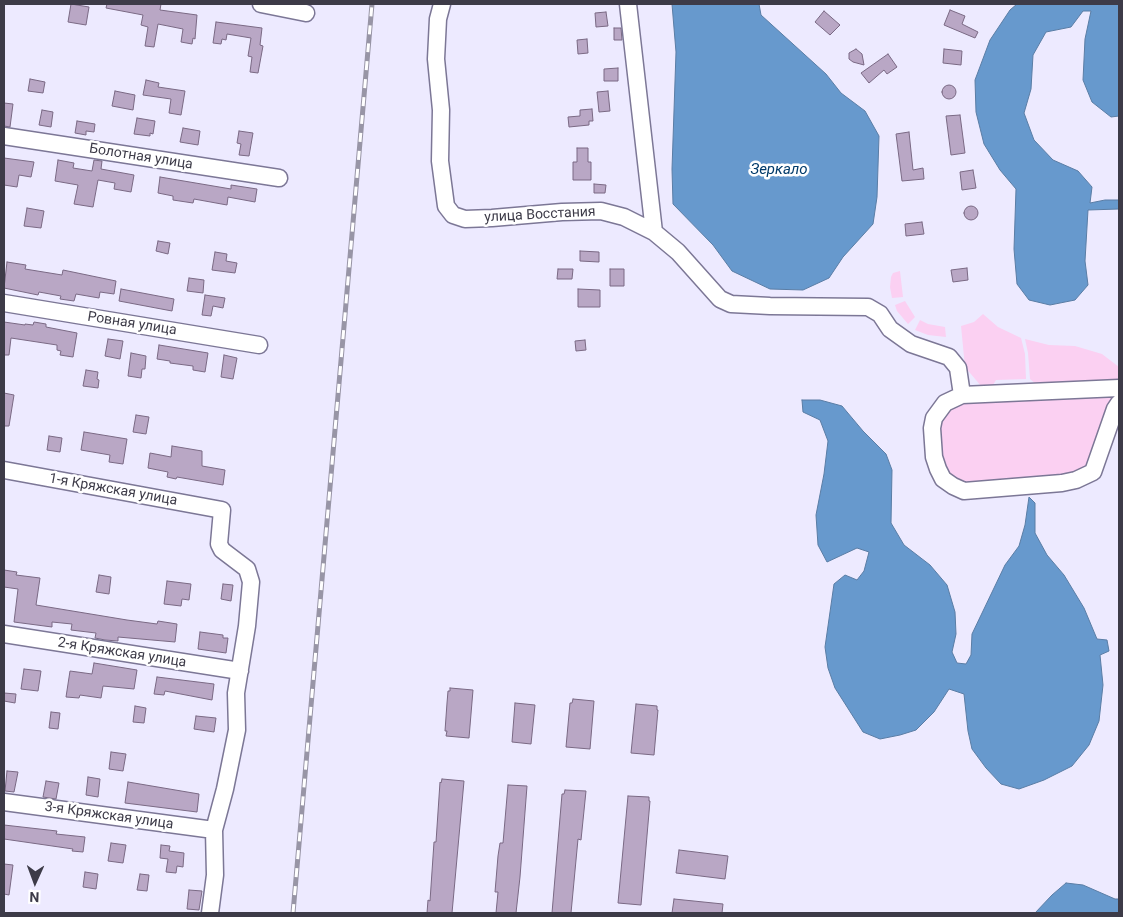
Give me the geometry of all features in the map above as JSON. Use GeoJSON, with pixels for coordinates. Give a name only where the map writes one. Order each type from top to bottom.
{"type":"FeatureCollection","features":[{"type":"Feature","properties":{"kind":"street"},"geometry":{"type":"LineString","coordinates":[[261,4],[306,13]]}},
{"type":"Feature","properties":{"kind":"street","name":"улица Восстания"},"geometry":{"type":"LineString","coordinates":[[442,4],[438,18],[436,59],[441,110],[440,161],[446,206],[453,214],[465,219],[601,211],[624,217],[654,232],[678,252],[720,299],[732,304],[868,307],[880,314],[890,329],[911,344],[949,357],[958,368],[962,395]]}},
{"type":"Feature","properties":{"kind":"street"},"geometry":{"type":"LineString","coordinates":[[628,4],[654,232]]}},
{"type":"Feature","properties":{"kind":"street","name":"Болотная улица"},"geometry":{"type":"LineString","coordinates":[[4,136],[279,178]]}},
{"type":"Feature","properties":{"kind":"street","name":"Ровная улица"},"geometry":{"type":"LineString","coordinates":[[4,303],[260,345]]}},
{"type":"Feature","properties":{"kind":"street"},"geometry":{"type":"LineString","coordinates":[[1119,388],[962,395],[946,403],[934,418],[932,428],[934,457],[943,479],[964,491],[1062,483],[1076,480],[1093,472],[1114,408],[1119,403]]}},
{"type":"Feature","properties":{"kind":"street","name":"1-я Кряжская улица"},"geometry":{"type":"LineString","coordinates":[[4,470],[222,510],[219,544],[222,550],[247,569],[251,582],[240,671]]}},
{"type":"Feature","properties":{"kind":"street","name":"2-я Кряжская улица"},"geometry":{"type":"LineString","coordinates":[[4,634],[240,671]]}},
{"type":"Feature","properties":{"kind":"street"},"geometry":{"type":"LineString","coordinates":[[210,913],[215,875],[214,830],[225,789],[237,730],[236,692],[240,671]]}},
{"type":"Feature","properties":{"kind":"street","name":"3-я Кряжская улица"},"geometry":{"type":"LineString","coordinates":[[4,802],[214,830]]}},
{"type":"Feature","properties":{"kind":"shaded area"},"geometry":{"type":"Polygon","coordinates":[[[900,271],[903,297],[892,298],[891,277],[893,273],[900,271]]]}},
{"type":"Feature","properties":{"kind":"shaded area"},"geometry":{"type":"Polygon","coordinates":[[[905,301],[915,317],[908,324],[897,311],[895,305],[905,301]]]}},
{"type":"Feature","properties":{"kind":"shaded area"},"geometry":{"type":"Polygon","coordinates":[[[983,314],[998,327],[1021,338],[1025,354],[1026,379],[996,380],[993,385],[981,386],[965,367],[961,326],[974,322],[983,314]]]}},
{"type":"Feature","properties":{"kind":"shaded area"},"geometry":{"type":"Polygon","coordinates":[[[920,320],[928,324],[945,327],[946,337],[928,335],[915,330],[920,320]]]}},
{"type":"Feature","properties":{"kind":"shaded area"},"geometry":{"type":"Polygon","coordinates":[[[1025,339],[1049,345],[1075,346],[1102,354],[1119,367],[1119,383],[1038,386],[1030,379],[1025,339]]]}},
{"type":"Feature","properties":{"kind":"shaded area"},"geometry":{"type":"Polygon","coordinates":[[[1119,395],[1089,466],[1075,475],[963,484],[942,468],[937,434],[946,411],[961,403],[1119,395]]]}},
{"type":"Feature","properties":{"kind":"water","name":"Зеркало"},"geometry":{"type":"Polygon","coordinates":[[[672,4],[759,4],[761,15],[826,74],[841,93],[865,111],[879,136],[877,197],[873,224],[843,257],[829,278],[803,290],[770,289],[732,271],[713,245],[673,204],[672,169],[676,52],[672,4]]]}},
{"type":"Feature","properties":{"kind":"water"},"geometry":{"type":"Polygon","coordinates":[[[1017,4],[1119,4],[1119,116],[1111,117],[1092,102],[1083,80],[1085,39],[1091,11],[1083,11],[1071,27],[1046,32],[1033,55],[1031,89],[1024,113],[1034,140],[1053,160],[1078,171],[1092,187],[1090,203],[1119,200],[1119,209],[1088,210],[1085,261],[1088,285],[1075,300],[1050,305],[1029,300],[1017,284],[1014,249],[1016,189],[1000,170],[984,144],[976,112],[975,80],[990,40],[1010,10],[1017,4]]]}},
{"type":"Feature","properties":{"kind":"water"},"geometry":{"type":"Polygon","coordinates":[[[802,400],[820,400],[842,406],[886,454],[892,470],[891,523],[904,545],[930,565],[947,585],[955,612],[956,634],[952,652],[957,663],[966,664],[971,655],[972,634],[1005,565],[1019,546],[1025,525],[1029,497],[1035,503],[1035,533],[1047,555],[1064,575],[1084,608],[1097,639],[1107,640],[1109,651],[1100,655],[1103,685],[1099,721],[1089,745],[1072,766],[1044,780],[1019,789],[1001,784],[972,749],[964,694],[949,689],[934,712],[916,730],[880,739],[863,732],[835,688],[828,668],[825,647],[834,584],[845,575],[857,580],[864,571],[869,552],[857,548],[827,562],[818,545],[816,515],[828,441],[820,420],[803,412],[802,400]]]}},
{"type":"Feature","properties":{"kind":"water"},"geometry":{"type":"Polygon","coordinates":[[[1066,883],[1083,885],[1119,899],[1119,913],[1035,913],[1066,883]]]}},
{"type":"Feature","properties":{"kind":"building"},"geometry":{"type":"Polygon","coordinates":[[[71,4],[89,7],[86,25],[68,22],[71,4]]]}},
{"type":"Feature","properties":{"kind":"building"},"geometry":{"type":"Polygon","coordinates":[[[107,4],[161,4],[160,10],[197,15],[195,39],[193,38],[192,44],[181,42],[183,29],[158,24],[154,47],[145,46],[148,27],[141,25],[143,15],[106,8],[107,4]]]}},
{"type":"Feature","properties":{"kind":"building"},"geometry":{"type":"Polygon","coordinates":[[[950,10],[965,16],[962,24],[978,32],[975,38],[944,25],[950,10]]]}},
{"type":"Feature","properties":{"kind":"building"},"geometry":{"type":"Polygon","coordinates":[[[824,11],[840,25],[830,35],[815,22],[824,11]]]}},
{"type":"Feature","properties":{"kind":"building"},"geometry":{"type":"Polygon","coordinates":[[[606,12],[608,26],[596,27],[595,13],[606,12]]]}},
{"type":"Feature","properties":{"kind":"building"},"geometry":{"type":"Polygon","coordinates":[[[216,22],[262,28],[260,45],[263,46],[258,73],[250,72],[252,57],[248,56],[251,38],[227,34],[226,40],[222,39],[221,44],[213,43],[216,22]]]}},
{"type":"Feature","properties":{"kind":"building"},"geometry":{"type":"Polygon","coordinates":[[[614,28],[621,28],[622,40],[614,40],[614,28]]]}},
{"type":"Feature","properties":{"kind":"building"},"geometry":{"type":"Polygon","coordinates":[[[587,39],[588,53],[578,54],[577,40],[587,39]]]}},
{"type":"Feature","properties":{"kind":"building"},"geometry":{"type":"Polygon","coordinates":[[[856,49],[862,54],[864,65],[849,59],[849,53],[856,49]]]}},
{"type":"Feature","properties":{"kind":"building"},"geometry":{"type":"Polygon","coordinates":[[[944,49],[962,51],[961,65],[943,63],[944,49]]]}},
{"type":"Feature","properties":{"kind":"building"},"geometry":{"type":"Polygon","coordinates":[[[888,54],[897,67],[887,74],[884,70],[869,83],[861,73],[888,54]]]}},
{"type":"Feature","properties":{"kind":"building"},"geometry":{"type":"Polygon","coordinates":[[[618,68],[618,81],[604,81],[604,69],[618,68]]]}},
{"type":"Feature","properties":{"kind":"building"},"geometry":{"type":"Polygon","coordinates":[[[30,79],[45,82],[43,93],[28,91],[30,79]]]}},
{"type":"Feature","properties":{"kind":"building"},"geometry":{"type":"Polygon","coordinates":[[[146,80],[159,83],[158,87],[185,91],[181,115],[169,113],[171,99],[143,95],[146,80]]]}},
{"type":"Feature","properties":{"kind":"building"},"geometry":{"type":"Polygon","coordinates":[[[946,85],[952,85],[956,92],[952,99],[946,99],[942,95],[942,89],[946,85]]]}},
{"type":"Feature","properties":{"kind":"building"},"geometry":{"type":"Polygon","coordinates":[[[115,91],[135,95],[133,110],[112,106],[115,91]]]}},
{"type":"Feature","properties":{"kind":"building"},"geometry":{"type":"Polygon","coordinates":[[[608,91],[610,111],[599,112],[597,92],[608,91]]]}},
{"type":"Feature","properties":{"kind":"building"},"geometry":{"type":"Polygon","coordinates":[[[4,103],[13,104],[10,127],[4,126],[4,103]]]}},
{"type":"Feature","properties":{"kind":"building"},"geometry":{"type":"Polygon","coordinates":[[[592,109],[593,121],[589,121],[589,125],[569,127],[568,117],[580,116],[580,110],[592,109]]]}},
{"type":"Feature","properties":{"kind":"building"},"geometry":{"type":"Polygon","coordinates":[[[42,110],[53,112],[51,127],[39,125],[42,110]]]}},
{"type":"Feature","properties":{"kind":"building"},"geometry":{"type":"Polygon","coordinates":[[[960,115],[965,153],[951,155],[946,116],[960,115]]]}},
{"type":"Feature","properties":{"kind":"building"},"geometry":{"type":"Polygon","coordinates":[[[137,118],[155,121],[153,134],[150,133],[150,136],[134,134],[137,118]]]}},
{"type":"Feature","properties":{"kind":"building"},"geometry":{"type":"Polygon","coordinates":[[[77,121],[95,124],[94,132],[86,131],[86,135],[75,133],[77,121]]]}},
{"type":"Feature","properties":{"kind":"building"},"geometry":{"type":"Polygon","coordinates":[[[183,128],[200,131],[198,145],[180,142],[183,128]]]}},
{"type":"Feature","properties":{"kind":"building"},"geometry":{"type":"Polygon","coordinates":[[[239,131],[253,133],[249,156],[239,155],[241,144],[237,143],[239,131]]]}},
{"type":"Feature","properties":{"kind":"building"},"geometry":{"type":"Polygon","coordinates":[[[909,132],[913,170],[923,168],[924,179],[902,181],[896,134],[909,132]]]}},
{"type":"Feature","properties":{"kind":"building"},"geometry":{"type":"Polygon","coordinates":[[[577,148],[588,148],[588,162],[591,162],[591,180],[573,180],[573,162],[577,162],[577,148]]]}},
{"type":"Feature","properties":{"kind":"building"},"geometry":{"type":"Polygon","coordinates":[[[4,158],[34,162],[31,177],[19,175],[17,187],[4,185],[4,158]]]}},
{"type":"Feature","properties":{"kind":"building"},"geometry":{"type":"Polygon","coordinates":[[[58,160],[74,163],[73,168],[92,171],[94,160],[102,161],[101,169],[134,175],[131,192],[114,189],[115,183],[98,180],[93,207],[74,204],[78,185],[55,181],[58,160]]]}},
{"type":"Feature","properties":{"kind":"building"},"geometry":{"type":"Polygon","coordinates":[[[973,170],[976,188],[962,190],[960,172],[973,170]]]}},
{"type":"Feature","properties":{"kind":"building"},"geometry":{"type":"Polygon","coordinates":[[[160,177],[231,189],[231,185],[257,189],[255,202],[228,197],[227,205],[194,199],[193,203],[173,200],[173,196],[158,193],[160,177]]]}},
{"type":"Feature","properties":{"kind":"building"},"geometry":{"type":"Polygon","coordinates":[[[594,184],[606,185],[605,193],[594,193],[594,184]]]}},
{"type":"Feature","properties":{"kind":"building"},"geometry":{"type":"Polygon","coordinates":[[[968,206],[974,206],[978,213],[974,220],[968,220],[964,216],[964,210],[968,206]]]}},
{"type":"Feature","properties":{"kind":"building"},"geometry":{"type":"Polygon","coordinates":[[[27,208],[44,211],[41,228],[24,226],[27,208]]]}},
{"type":"Feature","properties":{"kind":"building"},"geometry":{"type":"Polygon","coordinates":[[[922,222],[924,234],[906,236],[905,224],[922,222]]]}},
{"type":"Feature","properties":{"kind":"building"},"geometry":{"type":"Polygon","coordinates":[[[158,241],[170,243],[168,254],[156,251],[158,241]]]}},
{"type":"Feature","properties":{"kind":"building"},"geometry":{"type":"Polygon","coordinates":[[[580,251],[599,252],[599,262],[580,261],[580,251]]]}},
{"type":"Feature","properties":{"kind":"building"},"geometry":{"type":"Polygon","coordinates":[[[215,252],[227,254],[226,261],[237,263],[235,273],[212,270],[215,252]]]}},
{"type":"Feature","properties":{"kind":"building"},"geometry":{"type":"Polygon","coordinates":[[[7,262],[26,265],[25,269],[62,275],[63,270],[116,281],[114,294],[100,292],[99,298],[76,294],[74,301],[60,299],[61,296],[39,292],[38,295],[4,288],[7,262]]]}},
{"type":"Feature","properties":{"kind":"building"},"geometry":{"type":"Polygon","coordinates":[[[967,268],[968,280],[953,282],[951,270],[967,268]]]}},
{"type":"Feature","properties":{"kind":"building"},"geometry":{"type":"Polygon","coordinates":[[[558,269],[573,269],[572,279],[557,279],[558,269]]]}},
{"type":"Feature","properties":{"kind":"building"},"geometry":{"type":"Polygon","coordinates":[[[610,269],[624,269],[624,286],[610,286],[610,269]]]}},
{"type":"Feature","properties":{"kind":"building"},"geometry":{"type":"Polygon","coordinates":[[[189,278],[204,280],[203,293],[187,291],[189,278]]]}},
{"type":"Feature","properties":{"kind":"building"},"geometry":{"type":"Polygon","coordinates":[[[121,289],[174,299],[172,311],[119,301],[121,289]]]}},
{"type":"Feature","properties":{"kind":"building"},"geometry":{"type":"Polygon","coordinates":[[[578,289],[600,290],[600,307],[578,307],[578,289]]]}},
{"type":"Feature","properties":{"kind":"building"},"geometry":{"type":"Polygon","coordinates":[[[205,295],[225,298],[223,308],[213,306],[211,316],[202,315],[205,295]]]}},
{"type":"Feature","properties":{"kind":"building"},"geometry":{"type":"Polygon","coordinates":[[[4,322],[33,325],[34,322],[46,324],[46,327],[77,333],[73,357],[60,355],[61,351],[57,350],[57,345],[11,338],[9,355],[4,355],[4,322]]]}},
{"type":"Feature","properties":{"kind":"building"},"geometry":{"type":"Polygon","coordinates":[[[108,339],[123,341],[120,359],[105,356],[108,339]]]}},
{"type":"Feature","properties":{"kind":"building"},"geometry":{"type":"Polygon","coordinates":[[[585,340],[586,350],[576,351],[575,341],[585,340]]]}},
{"type":"Feature","properties":{"kind":"building"},"geometry":{"type":"Polygon","coordinates":[[[159,345],[208,353],[205,372],[193,370],[193,366],[157,359],[159,345]]]}},
{"type":"Feature","properties":{"kind":"building"},"geometry":{"type":"Polygon","coordinates":[[[131,353],[146,356],[145,369],[142,369],[141,378],[128,376],[131,353]]]}},
{"type":"Feature","properties":{"kind":"building"},"geometry":{"type":"Polygon","coordinates":[[[224,355],[237,358],[233,379],[221,377],[224,355]]]}},
{"type":"Feature","properties":{"kind":"building"},"geometry":{"type":"Polygon","coordinates":[[[86,370],[98,372],[98,388],[83,386],[86,370]]]}},
{"type":"Feature","properties":{"kind":"building"},"geometry":{"type":"Polygon","coordinates":[[[4,393],[14,395],[9,426],[4,426],[4,393]]]}},
{"type":"Feature","properties":{"kind":"building"},"geometry":{"type":"Polygon","coordinates":[[[136,415],[149,417],[146,434],[133,432],[136,415]]]}},
{"type":"Feature","properties":{"kind":"building"},"geometry":{"type":"Polygon","coordinates":[[[84,432],[127,439],[123,464],[109,462],[110,455],[81,450],[84,432]]]}},
{"type":"Feature","properties":{"kind":"building"},"geometry":{"type":"Polygon","coordinates":[[[49,436],[62,438],[60,452],[47,450],[49,436]]]}},
{"type":"Feature","properties":{"kind":"building"},"geometry":{"type":"Polygon","coordinates":[[[172,446],[202,451],[202,466],[225,470],[223,485],[167,477],[168,472],[148,468],[150,453],[171,457],[172,446]]]}},
{"type":"Feature","properties":{"kind":"building"},"geometry":{"type":"Polygon","coordinates":[[[4,570],[17,572],[16,575],[40,578],[36,605],[127,620],[157,624],[158,621],[177,624],[175,642],[118,637],[118,641],[105,640],[95,638],[96,633],[71,630],[72,624],[52,622],[52,627],[14,622],[18,589],[4,587],[4,570]]]}},
{"type":"Feature","properties":{"kind":"building"},"geometry":{"type":"Polygon","coordinates":[[[99,575],[111,577],[109,594],[96,592],[99,575]]]}},
{"type":"Feature","properties":{"kind":"building"},"geometry":{"type":"Polygon","coordinates":[[[167,581],[191,584],[189,600],[182,599],[181,606],[164,604],[167,581]]]}},
{"type":"Feature","properties":{"kind":"building"},"geometry":{"type":"Polygon","coordinates":[[[223,584],[233,585],[231,601],[221,599],[223,584]]]}},
{"type":"Feature","properties":{"kind":"building"},"geometry":{"type":"Polygon","coordinates":[[[200,632],[223,635],[223,638],[228,638],[226,653],[198,649],[200,632]]]}},
{"type":"Feature","properties":{"kind":"building"},"geometry":{"type":"Polygon","coordinates":[[[94,663],[137,670],[134,689],[103,686],[101,698],[80,695],[79,698],[66,697],[70,671],[92,674],[94,663]]]}},
{"type":"Feature","properties":{"kind":"building"},"geometry":{"type":"Polygon","coordinates":[[[24,669],[41,671],[38,691],[21,689],[24,669]]]}},
{"type":"Feature","properties":{"kind":"building"},"geometry":{"type":"Polygon","coordinates":[[[157,677],[214,684],[212,700],[165,691],[164,695],[154,694],[157,677]]]}},
{"type":"Feature","properties":{"kind":"building"},"geometry":{"type":"Polygon","coordinates":[[[450,688],[473,690],[469,738],[446,736],[448,691],[450,691],[450,688]]]}},
{"type":"Feature","properties":{"kind":"building"},"geometry":{"type":"Polygon","coordinates":[[[4,693],[16,694],[15,703],[4,701],[4,693]]]}},
{"type":"Feature","properties":{"kind":"building"},"geometry":{"type":"Polygon","coordinates":[[[573,699],[594,701],[590,749],[566,747],[570,703],[572,703],[573,699]]]}},
{"type":"Feature","properties":{"kind":"building"},"geometry":{"type":"Polygon","coordinates":[[[515,703],[535,705],[531,744],[512,742],[515,703]]]}},
{"type":"Feature","properties":{"kind":"building"},"geometry":{"type":"Polygon","coordinates":[[[636,704],[657,706],[654,755],[631,753],[636,704]]]}},
{"type":"Feature","properties":{"kind":"building"},"geometry":{"type":"Polygon","coordinates":[[[135,706],[146,708],[144,723],[133,722],[135,706]]]}},
{"type":"Feature","properties":{"kind":"building"},"geometry":{"type":"Polygon","coordinates":[[[51,712],[60,713],[58,729],[49,728],[51,712]]]}},
{"type":"Feature","properties":{"kind":"building"},"geometry":{"type":"Polygon","coordinates":[[[196,716],[216,718],[214,732],[194,729],[196,716]]]}},
{"type":"Feature","properties":{"kind":"building"},"geometry":{"type":"Polygon","coordinates":[[[111,752],[126,754],[123,771],[109,769],[111,752]]]}},
{"type":"Feature","properties":{"kind":"building"},"geometry":{"type":"Polygon","coordinates":[[[7,771],[18,772],[14,792],[5,791],[7,771]]]}},
{"type":"Feature","properties":{"kind":"building"},"geometry":{"type":"Polygon","coordinates":[[[88,777],[100,779],[98,797],[86,795],[88,777]]]}},
{"type":"Feature","properties":{"kind":"building"},"geometry":{"type":"Polygon","coordinates":[[[442,779],[464,781],[452,913],[427,913],[428,900],[430,901],[434,842],[436,842],[440,782],[442,779]]]}},
{"type":"Feature","properties":{"kind":"building"},"geometry":{"type":"Polygon","coordinates":[[[46,781],[59,783],[56,799],[43,797],[46,781]]]}},
{"type":"Feature","properties":{"kind":"building"},"geometry":{"type":"Polygon","coordinates":[[[128,782],[199,794],[197,812],[125,803],[128,782]]]}},
{"type":"Feature","properties":{"kind":"building"},"geometry":{"type":"Polygon","coordinates":[[[508,785],[527,786],[520,877],[516,913],[496,913],[498,892],[495,892],[498,856],[500,843],[503,843],[508,785]]]}},
{"type":"Feature","properties":{"kind":"building"},"geometry":{"type":"Polygon","coordinates":[[[565,790],[586,791],[581,840],[578,839],[571,913],[552,913],[562,794],[564,794],[565,790]]]}},
{"type":"Feature","properties":{"kind":"building"},"geometry":{"type":"Polygon","coordinates":[[[628,796],[649,797],[650,801],[641,905],[618,903],[628,796]]]}},
{"type":"Feature","properties":{"kind":"building"},"geometry":{"type":"Polygon","coordinates":[[[4,825],[57,831],[56,834],[85,837],[83,852],[4,839],[4,825]]]}},
{"type":"Feature","properties":{"kind":"building"},"geometry":{"type":"Polygon","coordinates":[[[111,843],[126,845],[123,863],[108,861],[111,843]]]}},
{"type":"Feature","properties":{"kind":"building"},"geometry":{"type":"Polygon","coordinates":[[[161,845],[170,846],[169,851],[184,853],[183,867],[177,866],[176,873],[166,872],[168,859],[160,858],[161,845]]]}},
{"type":"Feature","properties":{"kind":"building"},"geometry":{"type":"Polygon","coordinates":[[[679,850],[728,856],[725,879],[676,873],[679,850]]]}},
{"type":"Feature","properties":{"kind":"building"},"geometry":{"type":"Polygon","coordinates":[[[4,864],[13,865],[9,895],[4,894],[4,864]]]}},
{"type":"Feature","properties":{"kind":"building"},"geometry":{"type":"Polygon","coordinates":[[[85,872],[98,874],[96,889],[83,887],[85,872]]]}},
{"type":"Feature","properties":{"kind":"building"},"geometry":{"type":"Polygon","coordinates":[[[140,874],[149,875],[147,891],[137,890],[140,874]]]}},
{"type":"Feature","properties":{"kind":"building"},"geometry":{"type":"Polygon","coordinates":[[[189,890],[202,891],[199,910],[187,909],[189,890]]]}},
{"type":"Feature","properties":{"kind":"building"},"geometry":{"type":"Polygon","coordinates":[[[674,899],[723,904],[722,913],[672,913],[674,899]]]}},
{"type":"Feature","properties":{"kind":"railway"},"geometry":{"type":"LineString","coordinates":[[293,913],[372,4]]}}]}
